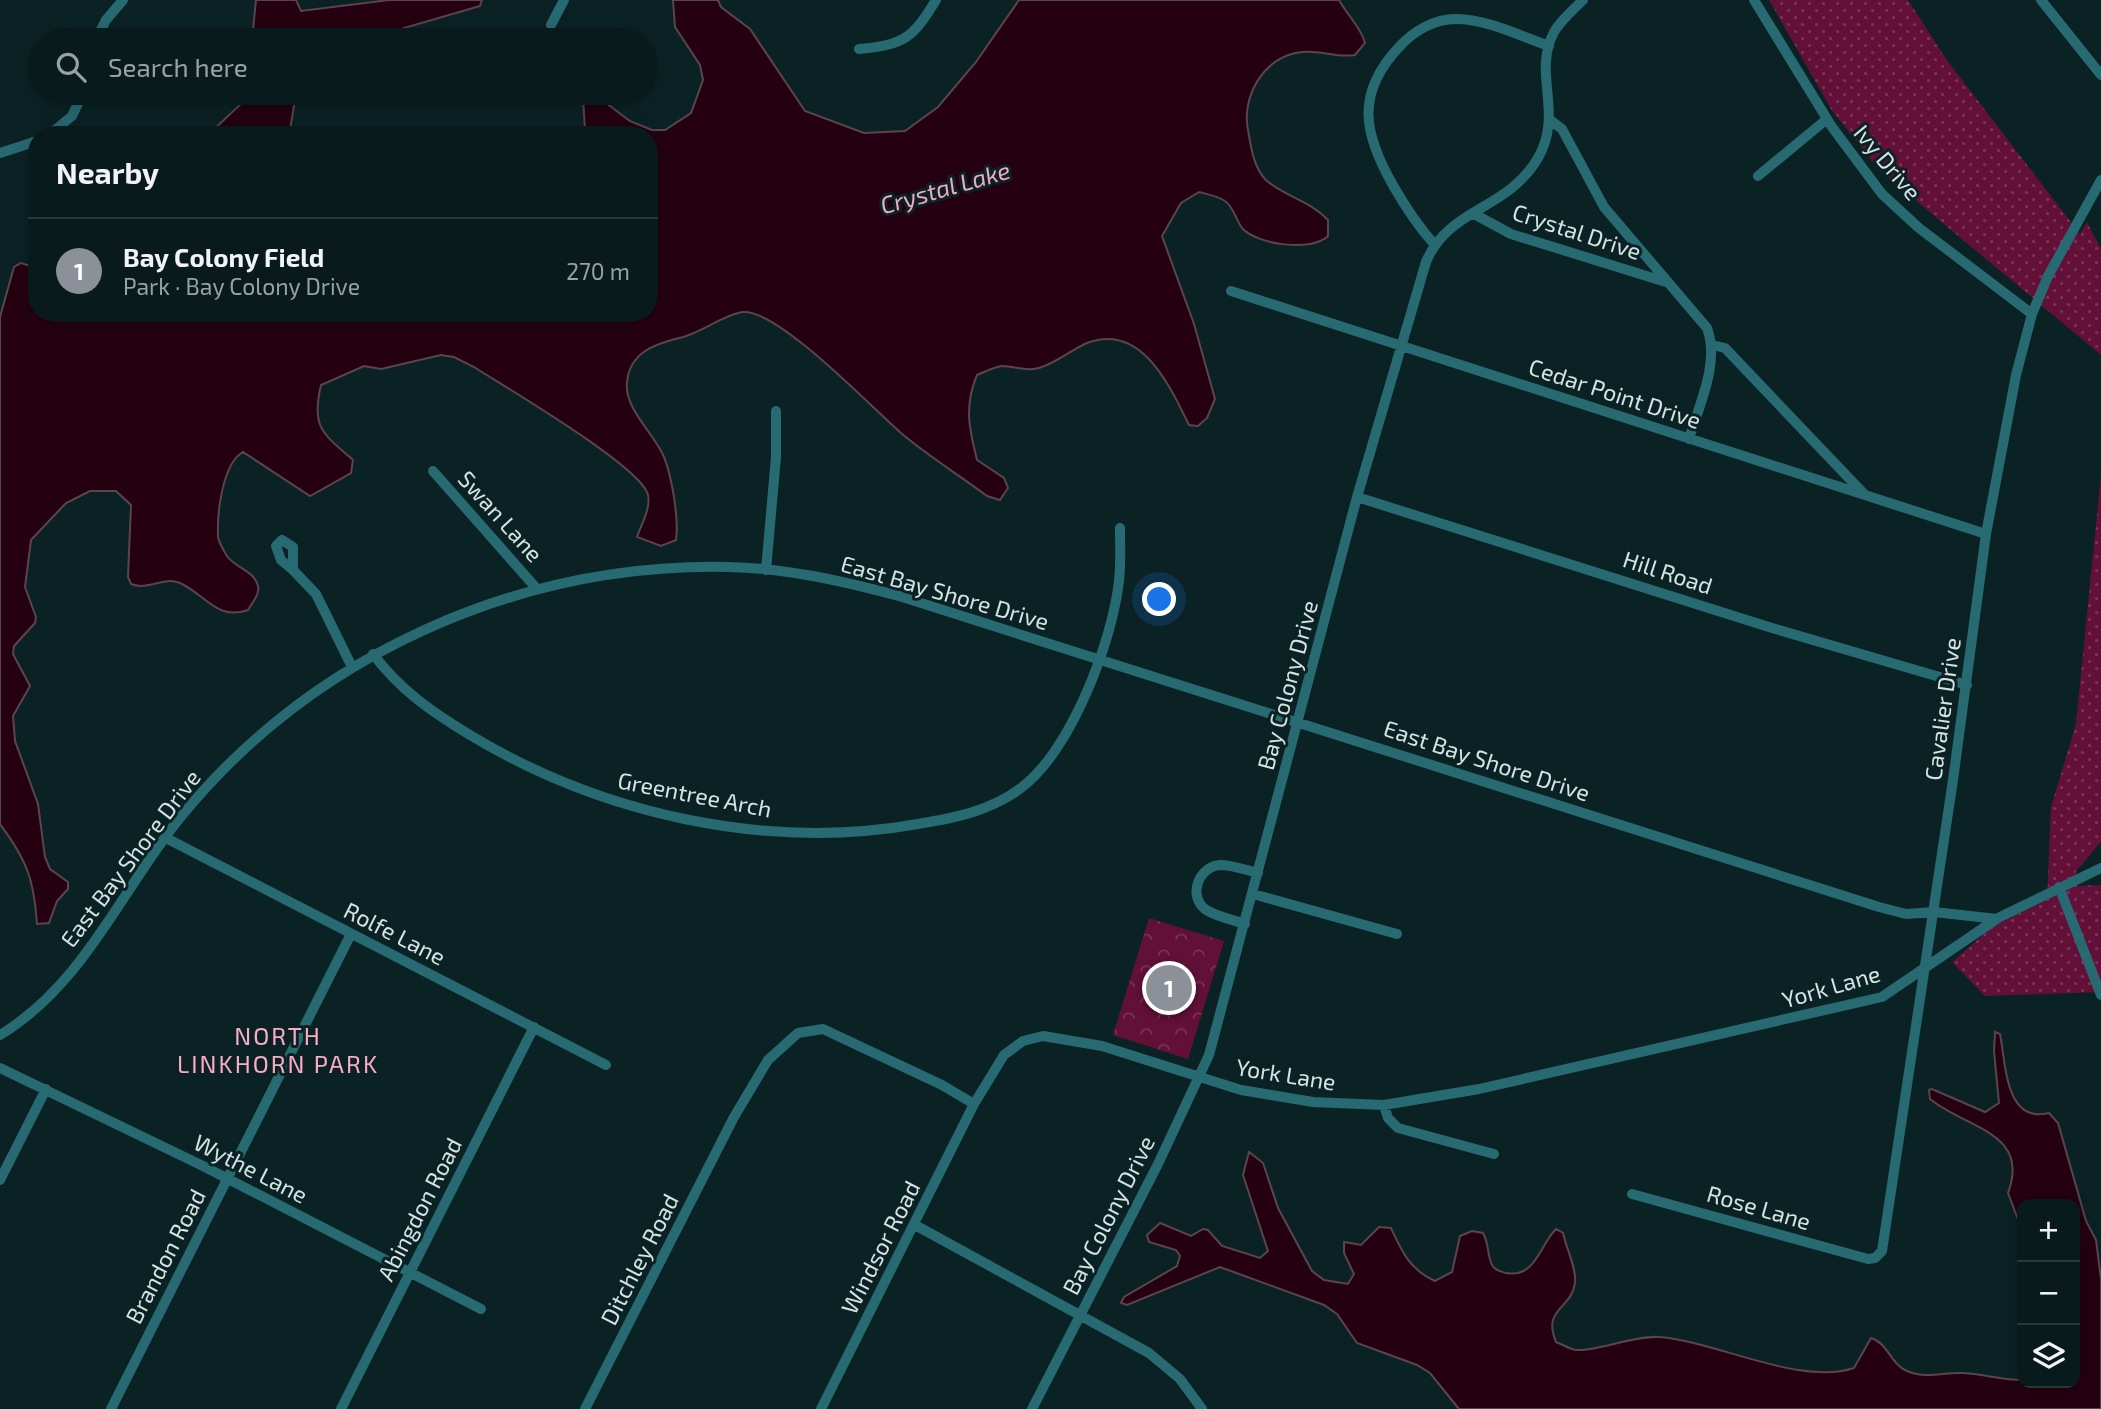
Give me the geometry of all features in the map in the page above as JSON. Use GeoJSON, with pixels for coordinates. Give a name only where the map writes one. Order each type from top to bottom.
{"type":"FeatureCollection","features":[{"type":"Feature","properties":{"kind":"street"},"geometry":{"type":"LineString","coordinates":[[102,28],[123,0]]}},
{"type":"Feature","properties":{"kind":"street"},"geometry":{"type":"LineString","coordinates":[[551,25],[564,0]]}},
{"type":"Feature","properties":{"kind":"street"},"geometry":{"type":"LineString","coordinates":[[859,49],[891,45],[911,35],[936,0]]}},
{"type":"Feature","properties":{"kind":"street"},"geometry":{"type":"LineString","coordinates":[[1549,46],[1492,26],[1455,19],[1440,20],[1418,31],[1383,66],[1371,93],[1367,124],[1382,166],[1409,214],[1434,244],[1452,225],[1502,198],[1525,176],[1542,150],[1550,120],[1545,63],[1549,46],[1556,29],[1583,0]]}},
{"type":"Feature","properties":{"kind":"street","name":"Ivy Drive"},"geometry":{"type":"LineString","coordinates":[[1754,0],[1827,119],[1867,175],[1900,212],[2032,314]]}},
{"type":"Feature","properties":{"kind":"street"},"geometry":{"type":"LineString","coordinates":[[2041,0],[2101,75]]}},
{"type":"Feature","properties":{"kind":"street"},"geometry":{"type":"LineString","coordinates":[[60,126],[72,116],[77,105]]}},
{"type":"Feature","properties":{"kind":"street"},"geometry":{"type":"LineString","coordinates":[[1758,176],[1827,119]]}},
{"type":"Feature","properties":{"kind":"street"},"geometry":{"type":"LineString","coordinates":[[1550,120],[1562,129],[1602,205],[1701,319],[1712,345],[1711,362],[1689,439]]}},
{"type":"Feature","properties":{"kind":"street"},"geometry":{"type":"LineString","coordinates":[[0,153],[28,144]]}},
{"type":"Feature","properties":{"kind":"street","name":"Cavalier Drive"},"geometry":{"type":"LineString","coordinates":[[1875,1258],[1882,1251],[1888,1215],[1934,912],[1986,534],[2015,374],[2032,314],[2073,229],[2101,180]]}},
{"type":"Feature","properties":{"kind":"street","name":"Crystal Drive"},"geometry":{"type":"LineString","coordinates":[[1474,214],[1511,234],[1669,283]]}},
{"type":"Feature","properties":{"kind":"street","name":"Bay Colony Drive"},"geometry":{"type":"LineString","coordinates":[[1032,1409],[1200,1077],[1245,924],[1357,497],[1434,244]]}},
{"type":"Feature","properties":{"kind":"street","name":"Cedar Point Drive"},"geometry":{"type":"LineString","coordinates":[[1231,291],[1986,534]]}},
{"type":"Feature","properties":{"kind":"street"},"geometry":{"type":"LineString","coordinates":[[1712,345],[1725,348],[1866,496]]}},
{"type":"Feature","properties":{"kind":"street"},"geometry":{"type":"LineString","coordinates":[[766,570],[776,457],[776,411]]}},
{"type":"Feature","properties":{"kind":"street","name":"Swan Lane"},"geometry":{"type":"LineString","coordinates":[[433,471],[537,589]]}},
{"type":"Feature","properties":{"kind":"street","name":"Hill Road"},"geometry":{"type":"LineString","coordinates":[[1357,497],[1772,628],[1966,685]]}},
{"type":"Feature","properties":{"kind":"street","name":"Greentree Arch"},"geometry":{"type":"LineString","coordinates":[[373,654],[391,677],[424,706],[492,748],[561,782],[621,803],[668,815],[785,832],[902,827],[965,814],[1008,797],[1039,773],[1059,747],[1073,722],[1108,631],[1119,581],[1120,528]]}},
{"type":"Feature","properties":{"kind":"street","name":"East Bay Shore Drive"},"geometry":{"type":"LineString","coordinates":[[0,1035],[68,976],[166,838],[229,762],[288,713],[373,654],[455,615],[537,589],[635,572],[728,567],[766,570],[839,581],[899,596],[1879,906],[1915,915],[1934,912],[1997,919]]}},
{"type":"Feature","properties":{"kind":"street"},"geometry":{"type":"LineString","coordinates":[[293,570],[316,594],[352,667]]}},
{"type":"Feature","properties":{"kind":"street","name":"Rolfe Lane"},"geometry":{"type":"LineString","coordinates":[[166,838],[606,1065]]}},
{"type":"Feature","properties":{"kind":"street"},"geometry":{"type":"LineString","coordinates":[[1245,924],[1208,911],[1198,900],[1196,885],[1204,872],[1216,866],[1258,873]]}},
{"type":"Feature","properties":{"kind":"street","name":"York Lane"},"geometry":{"type":"LineString","coordinates":[[974,1104],[1004,1055],[1023,1041],[1043,1035],[1102,1046],[1275,1097],[1384,1105],[1427,1100],[1613,1061],[1872,1001],[1892,993],[1924,967],[1997,919],[2101,868]]}},
{"type":"Feature","properties":{"kind":"street"},"geometry":{"type":"LineString","coordinates":[[2059,887],[2101,995]]}},
{"type":"Feature","properties":{"kind":"street"},"geometry":{"type":"LineString","coordinates":[[1253,894],[1396,934]]}},
{"type":"Feature","properties":{"kind":"street","name":"Brandon Road"},"geometry":{"type":"LineString","coordinates":[[111,1409],[351,934]]}},
{"type":"Feature","properties":{"kind":"street","name":"Abingdon Road"},"geometry":{"type":"LineString","coordinates":[[341,1409],[534,1027]]}},
{"type":"Feature","properties":{"kind":"street","name":"Ditchley Road"},"geometry":{"type":"LineString","coordinates":[[585,1409],[729,1128],[777,1049],[803,1030],[814,1028],[832,1032],[942,1085],[974,1104]]}},
{"type":"Feature","properties":{"kind":"street","name":"Wythe Lane"},"geometry":{"type":"LineString","coordinates":[[0,1068],[228,1179],[481,1309]]}},
{"type":"Feature","properties":{"kind":"street"},"geometry":{"type":"LineString","coordinates":[[0,1180],[46,1089]]}},
{"type":"Feature","properties":{"kind":"street","name":"Windsor Road"},"geometry":{"type":"LineString","coordinates":[[821,1409],[974,1104]]}},
{"type":"Feature","properties":{"kind":"street"},"geometry":{"type":"LineString","coordinates":[[1384,1105],[1388,1118],[1398,1128],[1494,1154]]}},
{"type":"Feature","properties":{"kind":"street","name":"Rose Lane"},"geometry":{"type":"LineString","coordinates":[[1632,1194],[1868,1259],[1875,1258]]}},
{"type":"Feature","properties":{"kind":"street"},"geometry":{"type":"LineString","coordinates":[[915,1225],[1164,1364],[1180,1379],[1202,1409]]}},
{"type":"Feature","properties":{"kind":"green space"},"geometry":{"type":"Polygon","coordinates":[[[1769,0],[1908,0],[1946,59],[2080,234],[2087,222],[2101,249],[2101,355],[1878,169],[1831,109],[1769,0]]]}},
{"type":"Feature","properties":{"kind":"green space"},"geometry":{"type":"Polygon","coordinates":[[[2101,475],[2101,842],[2076,871],[2077,886],[2101,885],[2101,992],[1985,996],[1952,962],[1993,926],[2047,900],[2051,807],[2076,724],[2101,475]]]}},
{"type":"Feature","properties":{"kind":"green space"},"geometry":{"type":"Polygon","coordinates":[[[1149,918],[1224,941],[1188,1059],[1113,1035],[1149,918]]]}},
{"type":"Feature","properties":{"kind":"water"},"geometry":{"type":"Polygon","coordinates":[[[256,0],[296,0],[301,11],[389,0],[482,0],[480,6],[404,28],[253,28],[256,0]]]}},
{"type":"Feature","properties":{"kind":"water","name":"Crystal Lake"},"geometry":{"type":"Polygon","coordinates":[[[673,0],[718,0],[721,7],[750,29],[805,111],[864,133],[905,131],[938,107],[976,62],[1019,0],[1339,0],[1365,43],[1355,55],[1302,52],[1277,61],[1258,79],[1248,104],[1248,130],[1258,169],[1273,185],[1321,213],[1328,220],[1328,236],[1310,244],[1298,245],[1260,239],[1242,228],[1225,201],[1199,192],[1181,203],[1162,236],[1194,324],[1215,399],[1207,418],[1198,426],[1189,425],[1173,393],[1152,362],[1123,342],[1106,339],[1087,343],[1045,366],[1034,369],[1002,366],[989,370],[977,375],[970,397],[969,417],[977,460],[1004,478],[1008,488],[1000,500],[987,496],[911,441],[801,342],[759,315],[743,312],[645,351],[638,356],[629,372],[627,392],[630,402],[664,457],[672,487],[677,521],[676,540],[661,546],[637,537],[649,500],[640,482],[623,466],[570,428],[474,367],[454,357],[441,355],[381,369],[364,366],[321,385],[317,411],[322,428],[353,460],[351,473],[310,496],[243,452],[236,458],[222,490],[218,537],[230,560],[256,581],[258,592],[248,610],[228,612],[220,609],[174,581],[143,586],[131,584],[128,577],[131,505],[116,491],[90,491],[66,503],[31,540],[25,587],[36,617],[35,623],[14,646],[13,654],[30,686],[13,716],[15,741],[38,804],[45,857],[50,869],[68,882],[68,889],[57,901],[49,923],[37,924],[34,895],[23,860],[0,824],[0,317],[14,267],[21,263],[28,265],[28,322],[658,322],[658,130],[665,130],[691,113],[703,80],[700,65],[675,27],[673,0]]]}},
{"type":"Feature","properties":{"kind":"water"},"geometry":{"type":"Polygon","coordinates":[[[240,105],[294,105],[291,126],[218,126],[240,105]]]}},
{"type":"Feature","properties":{"kind":"water"},"geometry":{"type":"Polygon","coordinates":[[[583,105],[609,105],[630,121],[642,126],[585,126],[583,105]]]}},
{"type":"Feature","properties":{"kind":"water"},"geometry":{"type":"Polygon","coordinates":[[[1995,1032],[2000,1034],[2010,1089],[2016,1101],[2024,1110],[2035,1114],[2049,1113],[2058,1123],[2080,1199],[2017,1199],[2017,1217],[2008,1193],[2013,1173],[2010,1157],[2003,1144],[1991,1134],[1930,1099],[1929,1090],[1932,1089],[1985,1112],[1999,1103],[1995,1032]]]}},
{"type":"Feature","properties":{"kind":"water"},"geometry":{"type":"Polygon","coordinates":[[[1249,1152],[1263,1163],[1278,1208],[1312,1271],[1324,1280],[1348,1284],[1354,1274],[1344,1253],[1344,1242],[1361,1245],[1379,1227],[1391,1228],[1413,1266],[1435,1281],[1452,1272],[1460,1236],[1472,1231],[1483,1233],[1493,1267],[1502,1272],[1516,1273],[1531,1266],[1556,1229],[1563,1233],[1573,1265],[1575,1283],[1552,1322],[1553,1331],[1556,1342],[1573,1349],[1593,1349],[1639,1338],[1660,1337],[1707,1346],[1784,1367],[1833,1372],[1854,1368],[1871,1338],[1881,1344],[1900,1367],[1912,1373],[1956,1373],[2017,1380],[2017,1388],[2080,1388],[2080,1200],[2086,1221],[2096,1240],[2101,1279],[2101,1409],[1459,1409],[1430,1373],[1417,1365],[1357,1343],[1337,1314],[1324,1305],[1220,1267],[1127,1305],[1121,1303],[1124,1297],[1177,1266],[1180,1256],[1176,1250],[1149,1242],[1147,1235],[1160,1223],[1191,1236],[1203,1229],[1208,1230],[1222,1246],[1260,1258],[1268,1251],[1243,1175],[1249,1152]]]}},
{"type":"Feature","properties":{"kind":"place","name":"Bay Colony Field"},"geometry":{"type":"Point","coordinates":[1169,988]}},
{"type":"Feature","properties":{"kind":"district","name":"NORTH LINKHORN PARK"},"geometry":{"type":"Point","coordinates":[278,1049]}}]}
